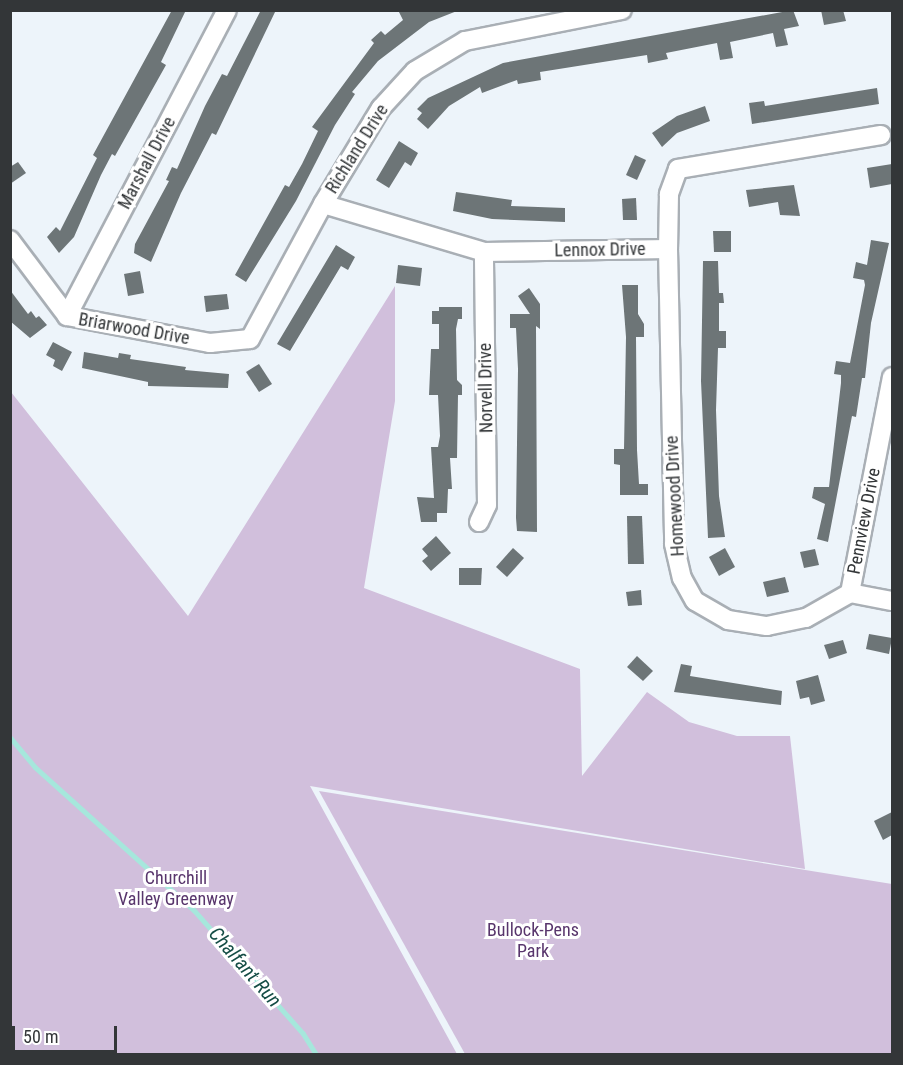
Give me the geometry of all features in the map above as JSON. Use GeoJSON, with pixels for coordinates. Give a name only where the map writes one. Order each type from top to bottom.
{"type":"FeatureCollection","features":[{"type":"Feature","properties":{"kind":"street","name":"Marshall Drive"},"geometry":{"type":"LineString","coordinates":[[67,316],[227,10]]}},
{"type":"Feature","properties":{"kind":"street","name":"Richland Drive"},"geometry":{"type":"LineString","coordinates":[[272,298],[323,204],[381,108],[415,71],[465,40],[622,10]]}},
{"type":"Feature","properties":{"kind":"street","name":"Lennox Drive"},"geometry":{"type":"LineString","coordinates":[[323,204],[484,252],[668,249],[669,194],[678,169],[881,135]]}},
{"type":"Feature","properties":{"kind":"street","name":"Briarwood Drive"},"geometry":{"type":"LineString","coordinates":[[10,240],[67,316],[210,343],[250,339],[272,298]]}},
{"type":"Feature","properties":{"kind":"street","name":"Homewood Drive"},"geometry":{"type":"LineString","coordinates":[[668,249],[674,544],[682,578],[695,601],[728,620],[767,626],[806,618],[850,593]]}},
{"type":"Feature","properties":{"kind":"street","name":"Norvell Drive"},"geometry":{"type":"LineString","coordinates":[[479,522],[487,505],[484,252]]}},
{"type":"Feature","properties":{"kind":"street","name":"Pennview Drive"},"geometry":{"type":"LineString","coordinates":[[850,593],[892,377]]}},
{"type":"Feature","properties":{"kind":"street"},"geometry":{"type":"LineString","coordinates":[[850,593],[892,602]]}},
{"type":"Feature","properties":{"kind":"green space","name":"Churchill Valley Greenway"},"geometry":{"type":"Polygon","coordinates":[[[395,286],[395,401],[364,588],[580,669],[582,776],[647,692],[689,722],[737,736],[790,736],[805,869],[310,786],[457,1054],[11,1054],[11,392],[188,616],[395,286]]]}},
{"type":"Feature","properties":{"kind":"green space","name":"Bullock-Pens Park"},"geometry":{"type":"Polygon","coordinates":[[[319,791],[892,884],[892,1054],[465,1054],[319,791]]]}},
{"type":"Feature","properties":{"kind":"building"},"geometry":{"type":"Polygon","coordinates":[[[172,10],[186,10],[161,62],[166,65],[115,156],[112,154],[74,237],[59,253],[47,237],[56,227],[60,231],[97,158],[93,155],[172,10]]]}},
{"type":"Feature","properties":{"kind":"building"},"geometry":{"type":"Polygon","coordinates":[[[261,10],[276,10],[216,135],[212,133],[181,193],[151,262],[134,253],[135,244],[169,181],[166,180],[172,167],[177,169],[222,74],[227,76],[261,10]]]}},
{"type":"Feature","properties":{"kind":"building"},"geometry":{"type":"Polygon","coordinates":[[[398,10],[457,11],[429,22],[378,61],[352,92],[355,94],[335,125],[296,201],[246,282],[235,275],[285,185],[289,187],[302,164],[318,131],[312,127],[374,43],[371,40],[381,31],[385,35],[403,20],[398,10]]]}},
{"type":"Feature","properties":{"kind":"building"},"geometry":{"type":"Polygon","coordinates":[[[793,10],[799,26],[784,29],[788,45],[776,47],[773,33],[730,42],[733,58],[720,60],[717,43],[666,53],[668,59],[648,63],[647,55],[540,72],[541,80],[518,84],[517,80],[482,93],[480,87],[449,106],[428,129],[417,119],[422,113],[417,109],[428,98],[503,63],[793,10]]]}},
{"type":"Feature","properties":{"kind":"building"},"geometry":{"type":"Polygon","coordinates":[[[821,10],[843,10],[846,21],[824,25],[821,10]]]}},
{"type":"Feature","properties":{"kind":"building"},"geometry":{"type":"Polygon","coordinates":[[[877,88],[879,104],[752,124],[749,103],[764,101],[765,106],[877,88]]]}},
{"type":"Feature","properties":{"kind":"building"},"geometry":{"type":"Polygon","coordinates":[[[705,106],[710,121],[677,133],[662,147],[652,133],[677,116],[705,106]]]}},
{"type":"Feature","properties":{"kind":"building"},"geometry":{"type":"Polygon","coordinates":[[[399,141],[418,153],[411,166],[405,162],[389,188],[376,180],[399,141]]]}},
{"type":"Feature","properties":{"kind":"building"},"geometry":{"type":"Polygon","coordinates":[[[635,155],[646,160],[637,180],[626,175],[635,155]]]}},
{"type":"Feature","properties":{"kind":"building"},"geometry":{"type":"Polygon","coordinates":[[[18,162],[26,173],[10,184],[10,167],[18,162]]]}},
{"type":"Feature","properties":{"kind":"building"},"geometry":{"type":"Polygon","coordinates":[[[892,164],[892,184],[870,188],[867,168],[892,164]]]}},
{"type":"Feature","properties":{"kind":"building"},"geometry":{"type":"Polygon","coordinates":[[[794,185],[800,216],[780,215],[778,202],[749,207],[746,190],[794,185]]]}},
{"type":"Feature","properties":{"kind":"building"},"geometry":{"type":"Polygon","coordinates":[[[456,192],[512,200],[511,206],[565,208],[565,222],[492,219],[453,211],[456,192]]]}},
{"type":"Feature","properties":{"kind":"building"},"geometry":{"type":"Polygon","coordinates":[[[636,198],[637,220],[623,220],[622,199],[636,198]]]}},
{"type":"Feature","properties":{"kind":"building"},"geometry":{"type":"Polygon","coordinates":[[[713,231],[731,231],[731,252],[714,252],[713,231]]]}},
{"type":"Feature","properties":{"kind":"building"},"geometry":{"type":"Polygon","coordinates":[[[871,240],[889,243],[871,323],[865,378],[862,378],[856,417],[852,416],[828,542],[817,539],[825,504],[812,498],[814,487],[829,487],[841,383],[841,375],[834,374],[836,361],[850,363],[865,285],[864,280],[853,278],[856,262],[867,265],[871,240]]]}},
{"type":"Feature","properties":{"kind":"building"},"geometry":{"type":"Polygon","coordinates":[[[336,245],[355,257],[348,270],[341,266],[290,351],[277,344],[336,245]]]}},
{"type":"Feature","properties":{"kind":"building"},"geometry":{"type":"Polygon","coordinates":[[[703,261],[718,261],[719,293],[723,293],[724,303],[719,303],[719,331],[726,331],[726,348],[718,348],[716,410],[719,496],[725,537],[708,538],[701,381],[703,261]]]}},
{"type":"Feature","properties":{"kind":"building"},"geometry":{"type":"Polygon","coordinates":[[[398,265],[422,268],[420,286],[396,283],[398,265]]]}},
{"type":"Feature","properties":{"kind":"building"},"geometry":{"type":"Polygon","coordinates":[[[140,271],[144,293],[128,296],[124,274],[140,271]]]}},
{"type":"Feature","properties":{"kind":"building"},"geometry":{"type":"Polygon","coordinates":[[[622,285],[638,285],[638,314],[644,324],[644,337],[636,337],[637,450],[639,484],[648,484],[648,495],[620,495],[620,465],[614,464],[614,449],[624,449],[626,337],[622,285]]]}},
{"type":"Feature","properties":{"kind":"building"},"geometry":{"type":"Polygon","coordinates":[[[529,288],[540,304],[540,329],[536,326],[537,532],[517,531],[516,518],[518,369],[516,328],[510,328],[510,314],[530,314],[518,296],[529,288]]]}},
{"type":"Feature","properties":{"kind":"building"},"geometry":{"type":"Polygon","coordinates":[[[10,290],[28,314],[31,311],[36,318],[39,316],[47,325],[30,338],[10,321],[10,290]]]}},
{"type":"Feature","properties":{"kind":"building"},"geometry":{"type":"Polygon","coordinates":[[[227,294],[229,309],[206,312],[204,296],[227,294]]]}},
{"type":"Feature","properties":{"kind":"building"},"geometry":{"type":"Polygon","coordinates":[[[439,307],[462,307],[462,319],[458,319],[456,329],[457,380],[462,385],[462,395],[458,395],[457,458],[450,458],[452,489],[448,489],[447,513],[437,513],[437,522],[421,522],[417,497],[434,498],[431,447],[438,447],[440,436],[438,395],[429,395],[431,349],[439,349],[439,324],[432,324],[432,311],[439,311],[439,307]]]}},
{"type":"Feature","properties":{"kind":"building"},"geometry":{"type":"Polygon","coordinates":[[[53,342],[72,352],[62,371],[53,366],[55,360],[46,355],[53,342]]]}},
{"type":"Feature","properties":{"kind":"building"},"geometry":{"type":"Polygon","coordinates":[[[84,352],[118,358],[119,353],[131,355],[130,359],[186,367],[185,370],[229,374],[228,388],[148,386],[148,382],[82,368],[84,352]]]}},
{"type":"Feature","properties":{"kind":"building"},"geometry":{"type":"Polygon","coordinates":[[[259,364],[272,384],[259,392],[246,372],[259,364]]]}},
{"type":"Feature","properties":{"kind":"building"},"geometry":{"type":"Polygon","coordinates":[[[627,516],[642,516],[644,564],[628,564],[627,516]]]}},
{"type":"Feature","properties":{"kind":"building"},"geometry":{"type":"Polygon","coordinates":[[[436,536],[451,553],[431,571],[422,561],[428,556],[422,549],[436,536]]]}},
{"type":"Feature","properties":{"kind":"building"},"geometry":{"type":"Polygon","coordinates":[[[513,548],[524,558],[507,577],[496,567],[513,548]]]}},
{"type":"Feature","properties":{"kind":"building"},"geometry":{"type":"Polygon","coordinates":[[[725,548],[735,567],[719,576],[709,557],[725,548]]]}},
{"type":"Feature","properties":{"kind":"building"},"geometry":{"type":"Polygon","coordinates":[[[815,549],[819,565],[804,568],[800,552],[815,549]]]}},
{"type":"Feature","properties":{"kind":"building"},"geometry":{"type":"Polygon","coordinates":[[[459,568],[482,568],[481,585],[459,585],[459,568]]]}},
{"type":"Feature","properties":{"kind":"building"},"geometry":{"type":"Polygon","coordinates":[[[785,577],[789,592],[767,597],[763,582],[785,577]]]}},
{"type":"Feature","properties":{"kind":"building"},"geometry":{"type":"Polygon","coordinates":[[[641,590],[642,605],[628,606],[626,592],[641,590]]]}},
{"type":"Feature","properties":{"kind":"building"},"geometry":{"type":"Polygon","coordinates":[[[869,634],[892,638],[889,654],[866,649],[869,634]]]}},
{"type":"Feature","properties":{"kind":"building"},"geometry":{"type":"Polygon","coordinates":[[[843,640],[847,653],[829,659],[824,645],[843,640]]]}},
{"type":"Feature","properties":{"kind":"building"},"geometry":{"type":"Polygon","coordinates":[[[637,656],[653,671],[643,681],[627,667],[637,656]]]}},
{"type":"Feature","properties":{"kind":"building"},"geometry":{"type":"Polygon","coordinates":[[[681,664],[692,666],[690,676],[782,691],[781,705],[674,692],[681,664]]]}},
{"type":"Feature","properties":{"kind":"building"},"geometry":{"type":"Polygon","coordinates":[[[818,675],[825,701],[811,705],[809,697],[800,699],[796,681],[818,675]]]}},
{"type":"Feature","properties":{"kind":"building"},"geometry":{"type":"Polygon","coordinates":[[[892,812],[892,835],[883,840],[874,821],[892,812]]]}},
{"type":"Feature","properties":{"kind":"waterway","name":"Chalfant Run"},"geometry":{"type":"LineString","coordinates":[[10,737],[35,767],[194,910],[303,1033],[316,1054]]}}]}
